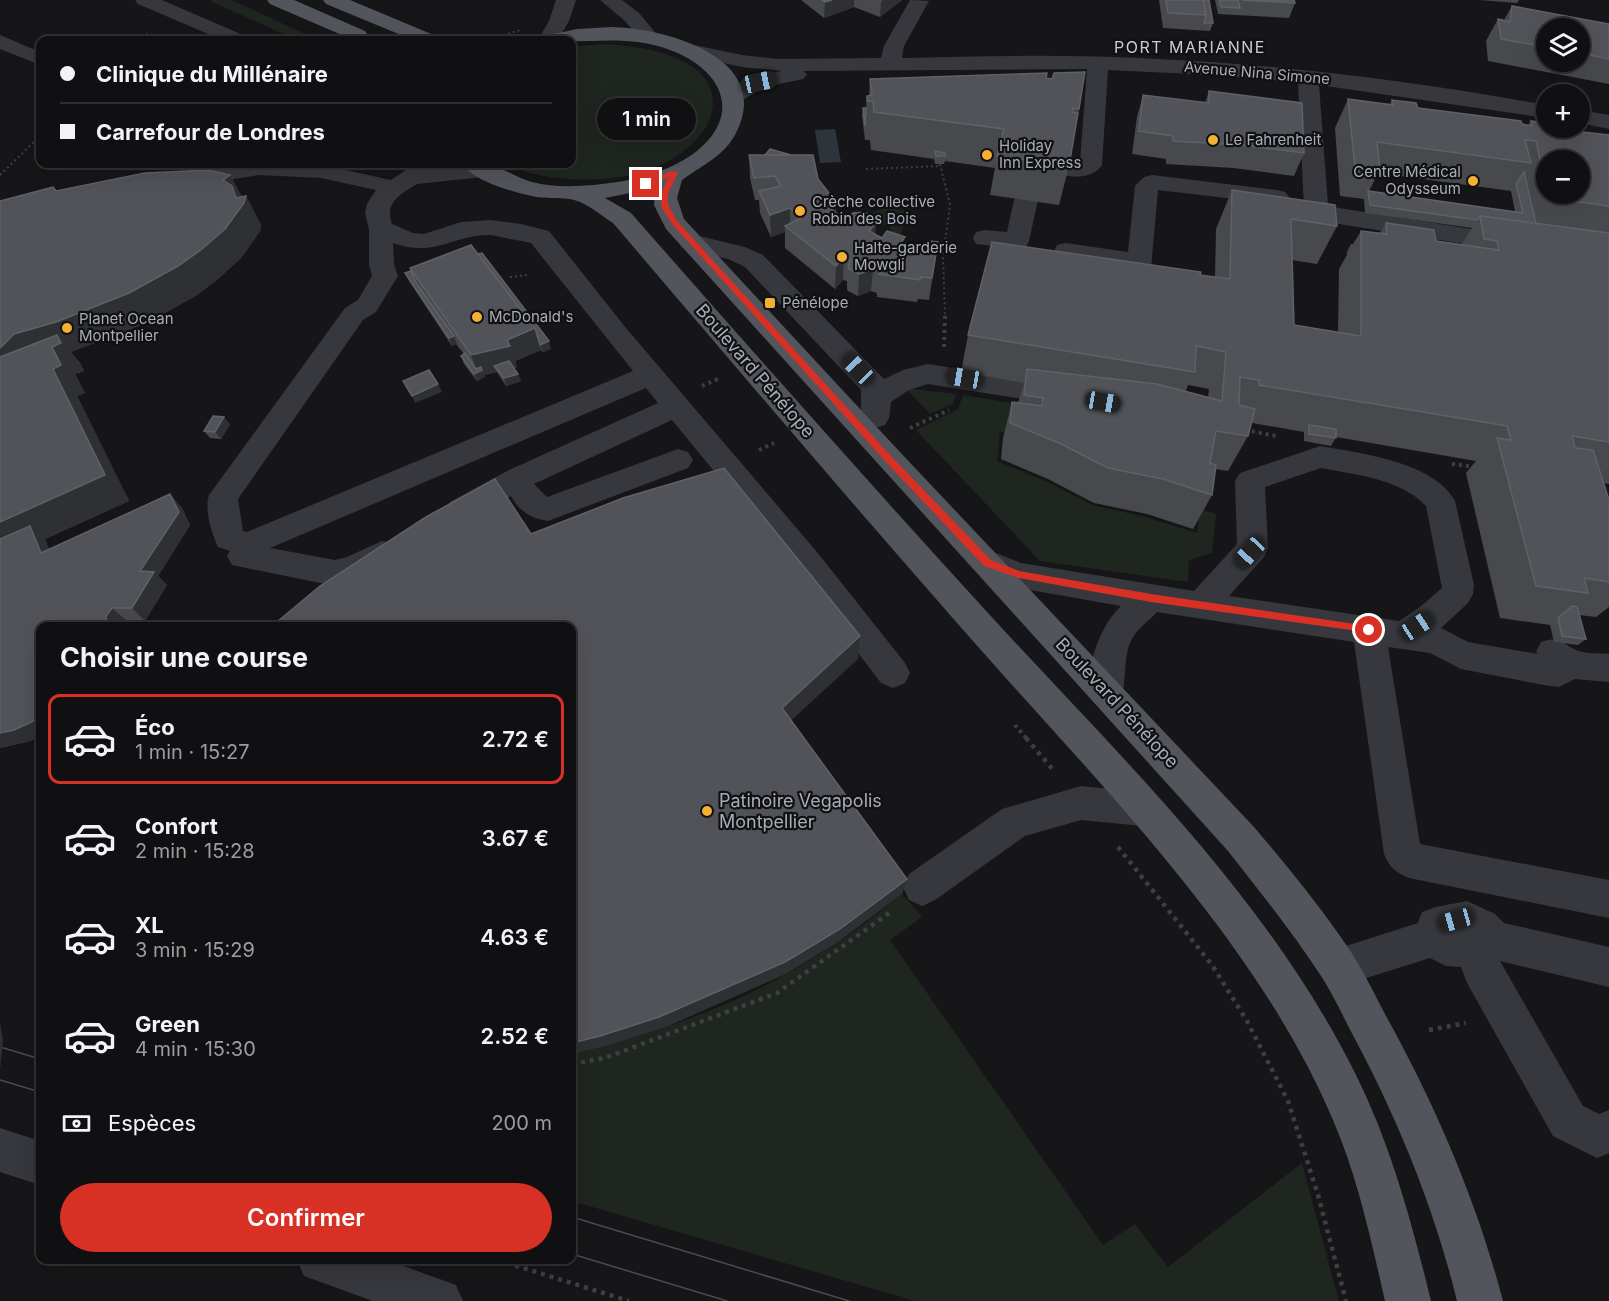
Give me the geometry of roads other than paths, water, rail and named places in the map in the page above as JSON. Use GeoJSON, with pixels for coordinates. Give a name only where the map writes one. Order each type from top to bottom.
{"type":"FeatureCollection","features":[{"type":"Feature","properties":{"kind":"main road"},"geometry":{"type":"LineString","coordinates":[[277,0],[361,36]]}},
{"type":"Feature","properties":{"kind":"main road"},"geometry":{"type":"LineString","coordinates":[[333,0],[419,36]]}},
{"type":"Feature","properties":{"kind":"main road"},"geometry":{"type":"LineString","coordinates":[[482,168],[509,182],[537,190],[580,193],[630,188],[675,173],[706,153],[718,142],[732,118],[733,96],[723,75],[712,64],[689,50],[649,37],[619,33],[576,36]]}},
{"type":"Feature","properties":{"kind":"main road","name":"Boulevard Pénélope"},"geometry":{"type":"LineString","coordinates":[[675,173],[664,192],[665,208],[691,242],[1241,838],[1293,903],[1338,967],[1427,1141],[1472,1269],[1480,1301]]}},
{"type":"Feature","properties":{"kind":"main road","name":"Boulevard Pénélope"},"geometry":{"type":"LineString","coordinates":[[580,193],[622,218],[849,479],[1203,877],[1257,949],[1310,1028],[1341,1089],[1371,1160],[1408,1301]]}},
{"type":"Feature","properties":{"kind":"street"},"geometry":{"type":"LineString","coordinates":[[144,0],[229,36]]}},
{"type":"Feature","properties":{"kind":"street"},"geometry":{"type":"LineString","coordinates":[[552,36],[560,21],[566,0]]}},
{"type":"Feature","properties":{"kind":"street"},"geometry":{"type":"LineString","coordinates":[[610,0],[632,17],[649,37]]}},
{"type":"Feature","properties":{"kind":"street"},"geometry":{"type":"LineString","coordinates":[[890,64],[894,46],[919,1]]}},
{"type":"Feature","properties":{"kind":"street"},"geometry":{"type":"LineString","coordinates":[[0,41],[36,57]]}},
{"type":"Feature","properties":{"kind":"street","name":"Avenue Nina Simone"},"geometry":{"type":"LineString","coordinates":[[689,50],[742,61],[777,65],[1098,63],[1258,71],[1398,87],[1536,109]]}},
{"type":"Feature","properties":{"kind":"street"},"geometry":{"type":"LineString","coordinates":[[1066,169],[1085,169],[1091,165],[1098,63]]}},
{"type":"Feature","properties":{"kind":"street","name":"Avenue Nina Simone"},"geometry":{"type":"LineString","coordinates":[[733,96],[759,82],[858,65]]}},
{"type":"Feature","properties":{"kind":"street"},"geometry":{"type":"LineString","coordinates":[[1308,77],[1316,208],[1339,216],[1527,245]]}},
{"type":"Feature","properties":{"kind":"street"},"geometry":{"type":"LineString","coordinates":[[1590,119],[1609,122]]}},
{"type":"Feature","properties":{"kind":"street"},"geometry":{"type":"LineString","coordinates":[[162,184],[259,168],[411,176],[472,168]]}},
{"type":"Feature","properties":{"kind":"street"},"geometry":{"type":"LineString","coordinates":[[305,168],[318,171]]}},
{"type":"Feature","properties":{"kind":"street"},"geometry":{"type":"LineString","coordinates":[[385,276],[380,266],[381,228],[377,212],[381,199],[411,176]]}},
{"type":"Feature","properties":{"kind":"street"},"geometry":{"type":"LineString","coordinates":[[1066,251],[1138,271],[1147,186],[1152,182],[1314,202]]}},
{"type":"Feature","properties":{"kind":"street"},"geometry":{"type":"LineString","coordinates":[[986,238],[1017,241],[1026,200]]}},
{"type":"Feature","properties":{"kind":"street"},"geometry":{"type":"LineString","coordinates":[[381,228],[405,239],[429,242]]}},
{"type":"Feature","properties":{"kind":"street"},"geometry":{"type":"LineString","coordinates":[[407,540],[355,568],[336,573],[242,557],[229,538],[224,495],[354,314],[367,306],[385,276],[399,268],[429,242],[463,230],[480,228],[526,232],[540,237],[806,561],[893,673]]}},
{"type":"Feature","properties":{"kind":"street"},"geometry":{"type":"LineString","coordinates":[[691,242],[726,250],[754,261],[874,386],[876,401],[871,438]]}},
{"type":"Feature","properties":{"kind":"street"},"geometry":{"type":"LineString","coordinates":[[225,518],[340,356]]}},
{"type":"Feature","properties":{"kind":"street"},"geometry":{"type":"LineString","coordinates":[[242,557],[652,374]]}},
{"type":"Feature","properties":{"kind":"street"},"geometry":{"type":"LineString","coordinates":[[876,401],[888,388],[915,376],[943,374],[1092,400]]}},
{"type":"Feature","properties":{"kind":"street"},"geometry":{"type":"LineString","coordinates":[[438,522],[517,479],[677,406]]}},
{"type":"Feature","properties":{"kind":"street"},"geometry":{"type":"LineString","coordinates":[[1201,606],[1254,548],[1250,481],[1320,457],[1389,470],[1431,492],[1440,501],[1458,585],[1457,594],[1431,617],[1386,632]]}},
{"type":"Feature","properties":{"kind":"street"},"geometry":{"type":"LineString","coordinates":[[517,479],[531,504],[538,508],[548,509],[678,460]]}},
{"type":"Feature","properties":{"kind":"street"},"geometry":{"type":"LineString","coordinates":[[988,563],[1019,574],[1151,598],[1436,640],[1461,655],[1527,667],[1559,672],[1569,664],[1609,668]]}},
{"type":"Feature","properties":{"kind":"street"},"geometry":{"type":"LineString","coordinates":[[1107,692],[1112,649],[1122,626],[1151,598]]}},
{"type":"Feature","properties":{"kind":"street"},"geometry":{"type":"LineString","coordinates":[[1386,632],[1403,854],[1409,860],[1609,899]]}},
{"type":"Feature","properties":{"kind":"street"},"geometry":{"type":"LineString","coordinates":[[910,897],[1015,822],[1081,803],[1143,809]]}},
{"type":"Feature","properties":{"kind":"street"},"geometry":{"type":"LineString","coordinates":[[1338,967],[1433,938],[1446,946],[1487,947],[1609,967]]}},
{"type":"Feature","properties":{"kind":"street"},"geometry":{"type":"LineString","coordinates":[[1487,947],[1481,969],[1568,1121],[1597,1136],[1609,1131]]}},
{"type":"Feature","properties":{"kind":"street"},"geometry":{"type":"LineString","coordinates":[[0,1150],[36,1162]]}},
{"type":"Feature","properties":{"kind":"street"},"geometry":{"type":"LineString","coordinates":[[332,1264],[440,1301]]}},
{"type":"Feature","properties":{"kind":"tram line"},"geometry":{"type":"LineString","coordinates":[[0,1047],[36,1058]]}},
{"type":"Feature","properties":{"kind":"tram line"},"geometry":{"type":"LineString","coordinates":[[0,1080],[36,1091]]}},
{"type":"Feature","properties":{"kind":"tram line"},"geometry":{"type":"LineString","coordinates":[[576,1218],[849,1301]]}},
{"type":"Feature","properties":{"kind":"tram line"},"geometry":{"type":"LineString","coordinates":[[576,1255],[727,1301]]}},
{"type":"Feature","properties":{"kind":"place","name":"Le Fahrenheit"},"geometry":{"type":"Point","coordinates":[1213,140]}},
{"type":"Feature","properties":{"kind":"place","name":"Holiday Inn Express"},"geometry":{"type":"Point","coordinates":[987,155]}},
{"type":"Feature","properties":{"kind":"place","name":"Centre Médical Odysseum"},"geometry":{"type":"Point","coordinates":[1473,181]}},
{"type":"Feature","properties":{"kind":"place","name":"Crèche collective Robin des Bois"},"geometry":{"type":"Point","coordinates":[800,211]}},
{"type":"Feature","properties":{"kind":"place","name":"Halte-garderie Mowgli"},"geometry":{"type":"Point","coordinates":[842,257]}},
{"type":"Feature","properties":{"kind":"place","name":"Pénélope"},"geometry":{"type":"Point","coordinates":[770,303]}},
{"type":"Feature","properties":{"kind":"place","name":"McDonald's"},"geometry":{"type":"Point","coordinates":[477,317]}},
{"type":"Feature","properties":{"kind":"place","name":"Planet Ocean Montpellier"},"geometry":{"type":"Point","coordinates":[67,328]}},
{"type":"Feature","properties":{"kind":"place","name":"Patinoire Vegapolis Montpellier"},"geometry":{"type":"Point","coordinates":[707,811]}},
{"type":"Feature","properties":{"kind":"district","name":"PORT MARIANNE"},"geometry":{"type":"Point","coordinates":[1190,47]}}]}
